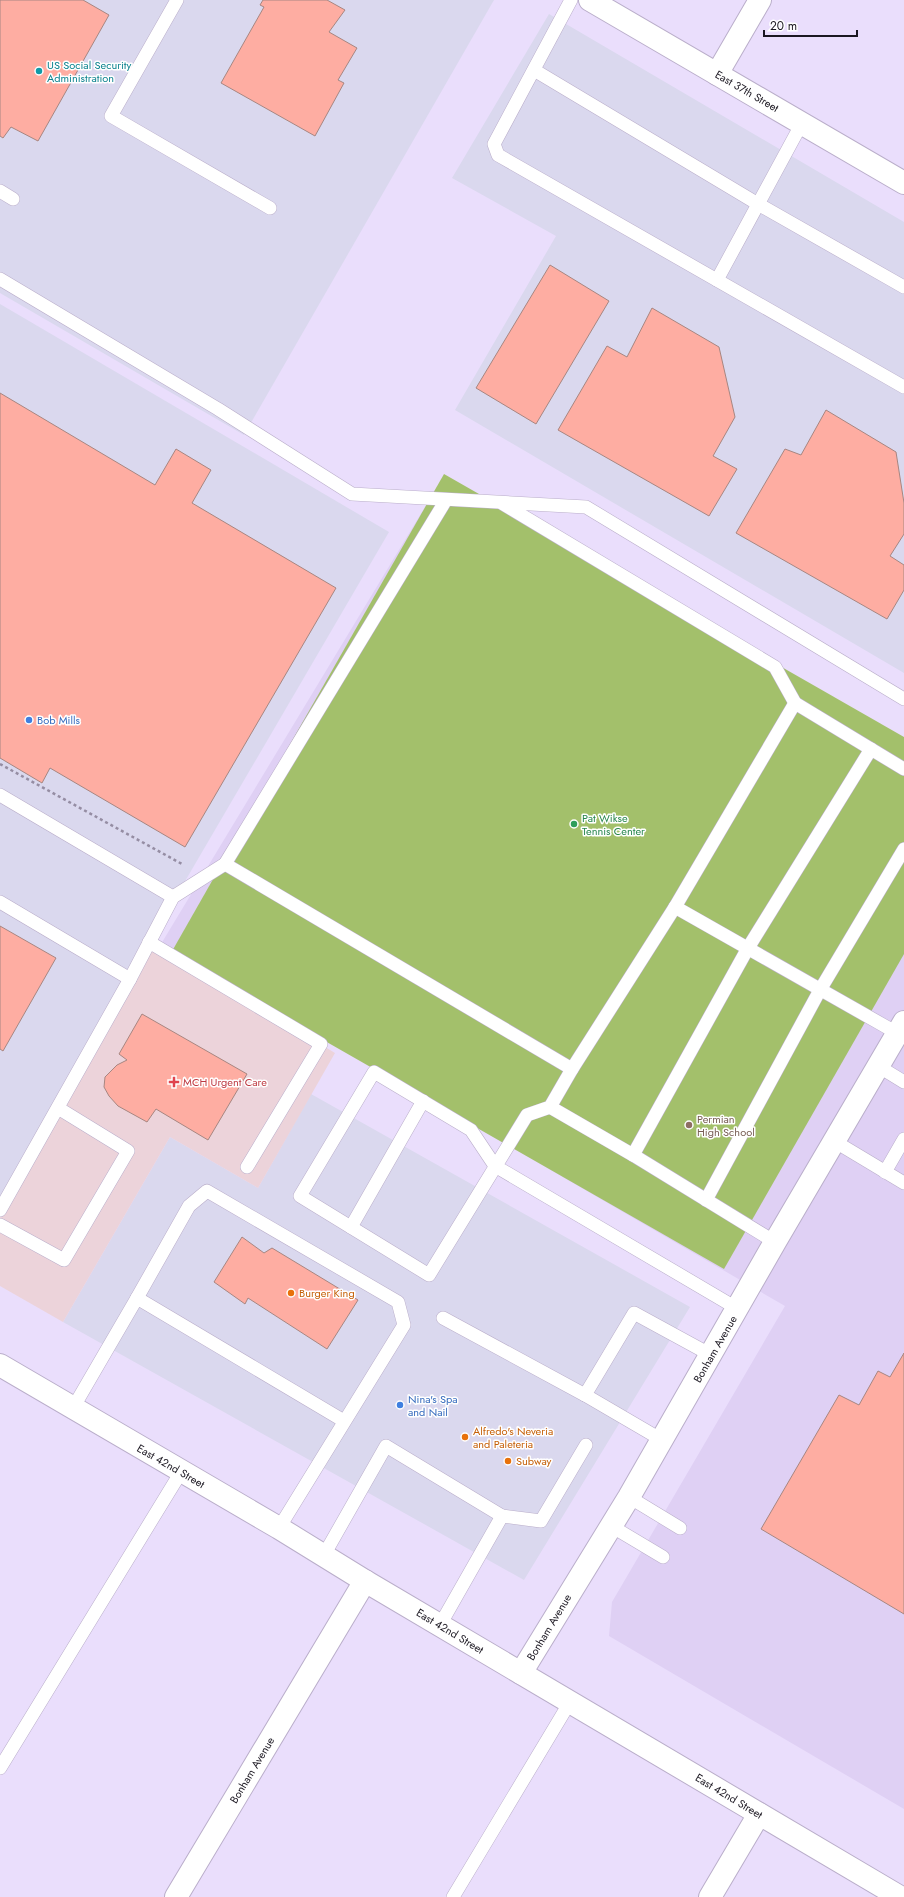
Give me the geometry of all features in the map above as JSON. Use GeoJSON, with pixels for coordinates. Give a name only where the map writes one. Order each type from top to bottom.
{"type":"FeatureCollection","features":[{"type":"Feature","properties":{"kind":"main road","name":"East 37th Street"},"geometry":{"type":"LineString","coordinates":[[590,0],[904,183]]}},
{"type":"Feature","properties":{"kind":"main road"},"geometry":{"type":"LineString","coordinates":[[717,74],[760,0]]}},
{"type":"Feature","properties":{"kind":"main road","name":"Bonham Avenue"},"geometry":{"type":"LineString","coordinates":[[521,1673],[629,1497],[775,1242],[901,1027]]}},
{"type":"Feature","properties":{"kind":"main road","name":"East 42nd Street"},"geometry":{"type":"LineString","coordinates":[[0,1365],[279,1528],[900,1897]]}},
{"type":"Feature","properties":{"kind":"main road","name":"Bonham Avenue"},"geometry":{"type":"LineString","coordinates":[[176,1897],[366,1581]]}},
{"type":"Feature","properties":{"kind":"main road"},"geometry":{"type":"LineString","coordinates":[[710,1897],[760,1814]]}},
{"type":"Feature","properties":{"kind":"lane"},"geometry":{"type":"LineString","coordinates":[[177,0],[111,116],[270,208]]}},
{"type":"Feature","properties":{"kind":"lane"},"geometry":{"type":"LineString","coordinates":[[571,0],[494,144],[498,155],[904,387]]}},
{"type":"Feature","properties":{"kind":"lane"},"geometry":{"type":"LineString","coordinates":[[534,70],[758,204],[904,287]]}},
{"type":"Feature","properties":{"kind":"lane"},"geometry":{"type":"LineString","coordinates":[[717,280],[802,123]]}},
{"type":"Feature","properties":{"kind":"lane"},"geometry":{"type":"LineString","coordinates":[[0,191],[13,199]]}},
{"type":"Feature","properties":{"kind":"lane"},"geometry":{"type":"LineString","coordinates":[[0,279],[218,409],[352,494],[502,503],[586,506],[904,699]]}},
{"type":"Feature","properties":{"kind":"lane"},"geometry":{"type":"LineString","coordinates":[[0,1210],[130,979],[173,897],[225,864],[446,500]]}},
{"type":"Feature","properties":{"kind":"lane"},"geometry":{"type":"LineString","coordinates":[[502,503],[775,667],[795,703],[904,769]]}},
{"type":"Feature","properties":{"kind":"lane"},"geometry":{"type":"LineString","coordinates":[[738,1309],[495,1166],[471,1130],[374,1072],[300,1196],[429,1275],[495,1166],[527,1115],[550,1107],[572,1069],[675,906],[795,703]]}},
{"type":"Feature","properties":{"kind":"lane"},"geometry":{"type":"LineString","coordinates":[[633,1155],[748,948],[871,749]]}},
{"type":"Feature","properties":{"kind":"lane"},"geometry":{"type":"LineString","coordinates":[[0,795],[173,897]]}},
{"type":"Feature","properties":{"kind":"lane"},"geometry":{"type":"LineString","coordinates":[[706,1200],[820,990],[904,848]]}},
{"type":"Feature","properties":{"kind":"lane"},"geometry":{"type":"LineString","coordinates":[[225,864],[572,1069]]}},
{"type":"Feature","properties":{"kind":"lane"},"geometry":{"type":"LineString","coordinates":[[0,902],[130,979]]}},
{"type":"Feature","properties":{"kind":"lane"},"geometry":{"type":"LineString","coordinates":[[675,906],[820,990],[901,1027]]}},
{"type":"Feature","properties":{"kind":"lane"},"geometry":{"type":"LineString","coordinates":[[149,942],[321,1044],[247,1167]]}},
{"type":"Feature","properties":{"kind":"lane"},"geometry":{"type":"LineString","coordinates":[[878,1066],[904,1082]]}},
{"type":"Feature","properties":{"kind":"lane"},"geometry":{"type":"LineString","coordinates":[[351,1227],[423,1101]]}},
{"type":"Feature","properties":{"kind":"lane"},"geometry":{"type":"LineString","coordinates":[[550,1107],[633,1155],[775,1242]]}},
{"type":"Feature","properties":{"kind":"lane"},"geometry":{"type":"LineString","coordinates":[[0,1225],[64,1260],[128,1151],[58,1108]]}},
{"type":"Feature","properties":{"kind":"lane"},"geometry":{"type":"LineString","coordinates":[[885,1172],[904,1139]]}},
{"type":"Feature","properties":{"kind":"lane"},"geometry":{"type":"LineString","coordinates":[[834,1141],[904,1183]]}},
{"type":"Feature","properties":{"kind":"lane"},"geometry":{"type":"LineString","coordinates":[[73,1408],[189,1206],[207,1191],[398,1302],[404,1325],[279,1528]]}},
{"type":"Feature","properties":{"kind":"lane"},"geometry":{"type":"LineString","coordinates":[[137,1298],[344,1422]]}},
{"type":"Feature","properties":{"kind":"lane"},"geometry":{"type":"LineString","coordinates":[[585,1395],[634,1312],[711,1356]]}},
{"type":"Feature","properties":{"kind":"lane"},"geometry":{"type":"LineString","coordinates":[[443,1318],[585,1395],[662,1440]]}},
{"type":"Feature","properties":{"kind":"lane"},"geometry":{"type":"LineString","coordinates":[[324,1555],[386,1446],[502,1516],[541,1521],[586,1445]]}},
{"type":"Feature","properties":{"kind":"lane"},"geometry":{"type":"LineString","coordinates":[[0,1768],[181,1472]]}},
{"type":"Feature","properties":{"kind":"lane"},"geometry":{"type":"LineString","coordinates":[[629,1497],[680,1528]]}},
{"type":"Feature","properties":{"kind":"lane"},"geometry":{"type":"LineString","coordinates":[[440,1625],[502,1516]]}},
{"type":"Feature","properties":{"kind":"lane"},"geometry":{"type":"LineString","coordinates":[[611,1526],[663,1557]]}},
{"type":"Feature","properties":{"kind":"lane"},"geometry":{"type":"LineString","coordinates":[[453,1897],[570,1702]]}},
{"type":"Feature","properties":{"kind":"path"},"geometry":{"type":"LineString","coordinates":[[0,764],[183,865]]}},
{"type":"Feature","properties":{"kind":"shaded area"},"geometry":{"type":"Polygon","coordinates":[[[0,0],[494,0],[244,435],[0,293],[0,0]]]}},
{"type":"Feature","properties":{"kind":"shaded area"},"geometry":{"type":"Polygon","coordinates":[[[549,14],[904,222],[904,673],[455,410],[556,236],[452,178],[549,14]]]}},
{"type":"Feature","properties":{"kind":"shaded area"},"geometry":{"type":"Polygon","coordinates":[[[0,304],[389,532],[0,1198],[0,304]]]}},
{"type":"Feature","properties":{"kind":"shaded area","name":"Pat Wikse Tennis Center"},"geometry":{"type":"Polygon","coordinates":[[[440,482],[904,741],[904,1809],[609,1636],[612,1602],[785,1306],[161,944],[440,482]]]}},
{"type":"Feature","properties":{"kind":"shaded area"},"geometry":{"type":"Polygon","coordinates":[[[152,942],[335,1053],[258,1188],[170,1137],[63,1322],[0,1286],[0,1200],[152,942]]]}},
{"type":"Feature","properties":{"kind":"shaded area"},"geometry":{"type":"Polygon","coordinates":[[[311,1094],[690,1307],[524,1580],[63,1322],[170,1137],[258,1188],[311,1094]]]}},
{"type":"Feature","properties":{"kind":"green space","name":"Pat Wikse Tennis Center"},"geometry":{"type":"Polygon","coordinates":[[[444,474],[904,737],[904,954],[724,1269],[171,953],[444,474]]]}},
{"type":"Feature","properties":{"kind":"building","name":"US Social Security Administration"},"geometry":{"type":"Polygon","coordinates":[[[0,0],[83,0],[109,15],[38,141],[11,127],[3,138],[0,136],[0,0]]]}},
{"type":"Feature","properties":{"kind":"building"},"geometry":{"type":"Polygon","coordinates":[[[263,0],[327,0],[345,10],[329,32],[357,48],[338,80],[344,83],[315,136],[221,83],[264,7],[260,5],[263,0]]]}},
{"type":"Feature","properties":{"kind":"building"},"geometry":{"type":"Polygon","coordinates":[[[550,265],[609,301],[536,424],[476,388],[550,265]]]}},
{"type":"Feature","properties":{"kind":"building"},"geometry":{"type":"Polygon","coordinates":[[[652,308],[719,347],[735,417],[713,456],[737,469],[709,516],[558,430],[607,346],[627,357],[652,308]]]}},
{"type":"Feature","properties":{"kind":"building"},"geometry":{"type":"Polygon","coordinates":[[[0,393],[155,485],[176,449],[211,470],[192,503],[336,588],[185,847],[50,768],[42,783],[0,758],[0,393]]]}},
{"type":"Feature","properties":{"kind":"building"},"geometry":{"type":"Polygon","coordinates":[[[826,410],[896,452],[904,503],[904,534],[890,556],[904,565],[904,590],[887,619],[736,533],[785,449],[801,455],[826,410]]]}},
{"type":"Feature","properties":{"kind":"building"},"geometry":{"type":"Polygon","coordinates":[[[0,926],[56,958],[3,1051],[0,1049],[0,926]]]}},
{"type":"Feature","properties":{"kind":"building","name":"MCH Urgent Care"},"geometry":{"type":"Polygon","coordinates":[[[142,1014],[247,1074],[208,1140],[156,1109],[147,1122],[118,1106],[109,1096],[104,1087],[105,1077],[117,1065],[127,1060],[119,1054],[142,1014]]]}},
{"type":"Feature","properties":{"kind":"building"},"geometry":{"type":"Polygon","coordinates":[[[242,1237],[264,1253],[272,1248],[358,1300],[327,1349],[248,1298],[245,1304],[214,1282],[242,1237]]]}},
{"type":"Feature","properties":{"kind":"building"},"geometry":{"type":"Polygon","coordinates":[[[904,1353],[904,1614],[761,1529],[839,1395],[859,1405],[878,1371],[890,1377],[904,1353]]]}},
{"type":"Feature","properties":{"kind":"place","name":"US Social Security Administration"},"geometry":{"type":"Point","coordinates":[39,71]}},
{"type":"Feature","properties":{"kind":"place","name":"Bob Mills"},"geometry":{"type":"Point","coordinates":[29,720]}},
{"type":"Feature","properties":{"kind":"place","name":"Pat Wikse Tennis Center"},"geometry":{"type":"Point","coordinates":[574,824]}},
{"type":"Feature","properties":{"kind":"place","name":"MCH Urgent Care"},"geometry":{"type":"Point","coordinates":[174,1082]}},
{"type":"Feature","properties":{"kind":"place","name":"Permian High School"},"geometry":{"type":"Point","coordinates":[689,1125]}},
{"type":"Feature","properties":{"kind":"place","name":"Burger King"},"geometry":{"type":"Point","coordinates":[291,1293]}},
{"type":"Feature","properties":{"kind":"place","name":"Nina's Spa and Nail"},"geometry":{"type":"Point","coordinates":[400,1405]}},
{"type":"Feature","properties":{"kind":"place","name":"Alfredo's Neveria and Paleteria"},"geometry":{"type":"Point","coordinates":[465,1437]}},
{"type":"Feature","properties":{"kind":"place","name":"Subway"},"geometry":{"type":"Point","coordinates":[508,1461]}}]}
